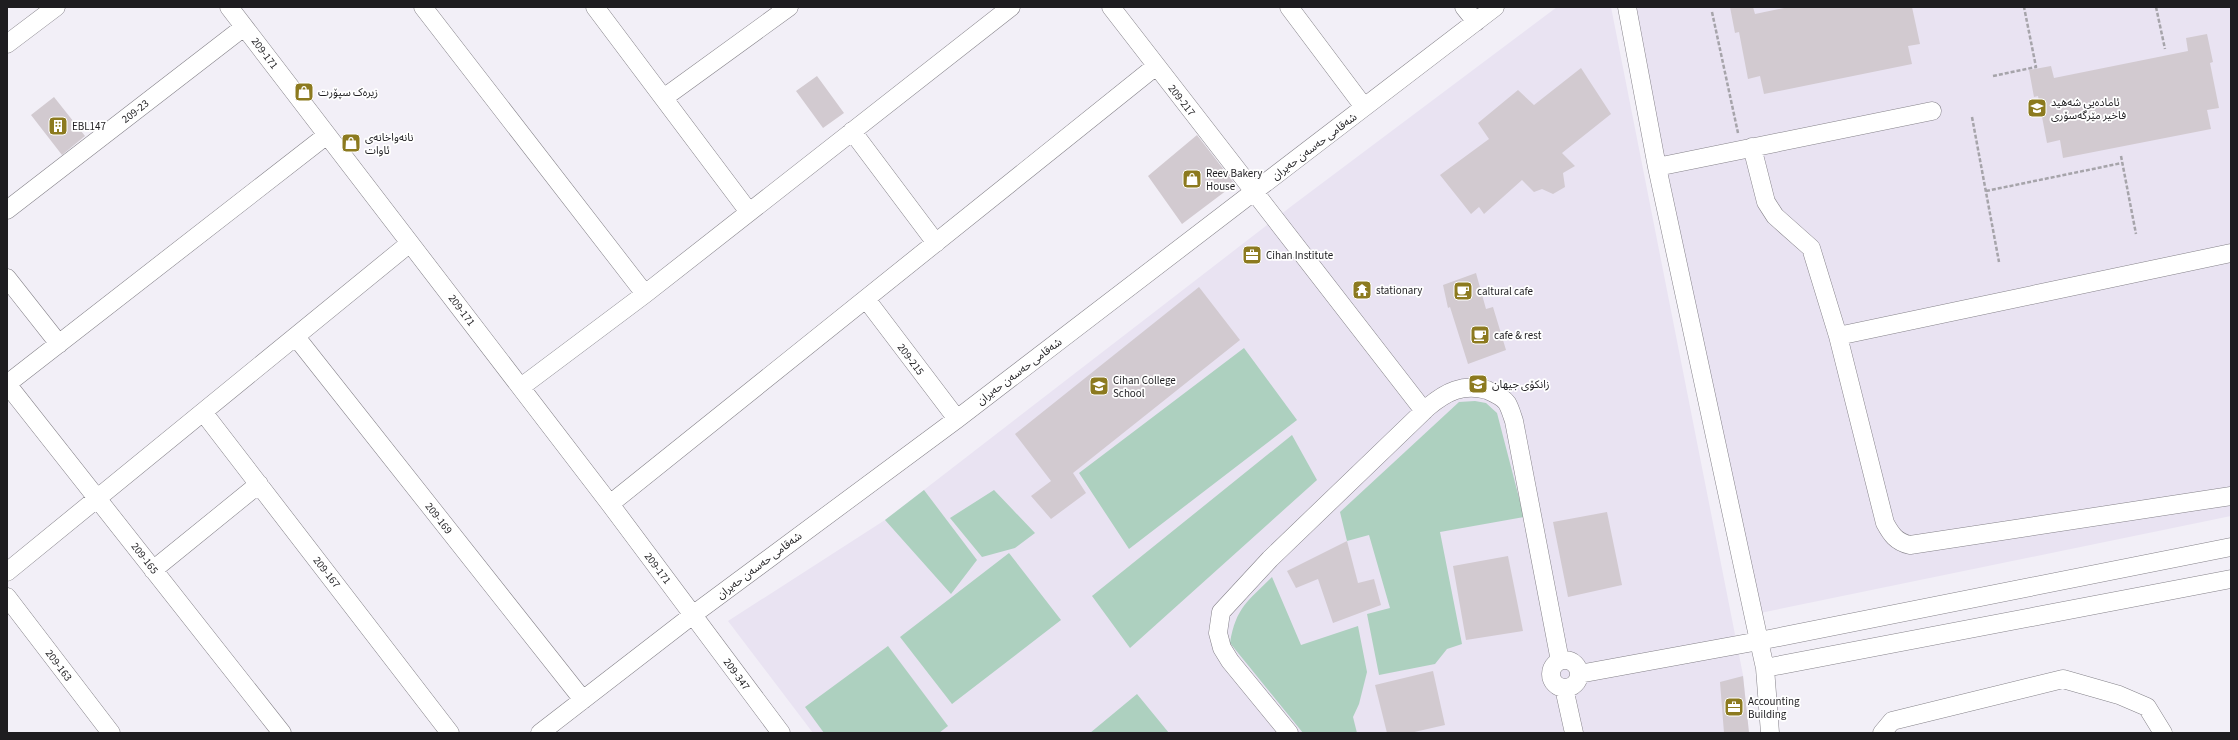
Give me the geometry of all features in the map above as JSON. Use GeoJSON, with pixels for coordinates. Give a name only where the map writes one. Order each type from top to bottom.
{"type":"FeatureCollection","features":[{"type":"Feature","properties":{"kind":"street","name":"209-171"},"geometry":{"type":"LineString","coordinates":[[229,7],[694,614]]}},
{"type":"Feature","properties":{"kind":"street"},"geometry":{"type":"LineString","coordinates":[[422,7],[645,294]]}},
{"type":"Feature","properties":{"kind":"street"},"geometry":{"type":"LineString","coordinates":[[595,7],[665,97],[749,212]]}},
{"type":"Feature","properties":{"kind":"street"},"geometry":{"type":"LineString","coordinates":[[520,387],[645,294],[1011,7]]}},
{"type":"Feature","properties":{"kind":"street","name":"209-217"},"geometry":{"type":"LineString","coordinates":[[1111,7],[1424,411]]}},
{"type":"Feature","properties":{"kind":"street"},"geometry":{"type":"LineString","coordinates":[[1289,7],[1364,107]]}},
{"type":"Feature","properties":{"kind":"street"},"geometry":{"type":"LineString","coordinates":[[1464,7],[1476,22]]}},
{"type":"Feature","properties":{"kind":"street","name":"شەقامی حەسەن حەیران"},"geometry":{"type":"LineString","coordinates":[[540,733],[694,614],[957,419],[1496,7]]}},
{"type":"Feature","properties":{"kind":"street"},"geometry":{"type":"LineString","coordinates":[[1627,7],[1657,167],[1759,641],[1764,668],[1770,733]]}},
{"type":"Feature","properties":{"kind":"street"},"geometry":{"type":"LineString","coordinates":[[7,44],[54,8]]}},
{"type":"Feature","properties":{"kind":"street"},"geometry":{"type":"LineString","coordinates":[[665,97],[778,10]]}},
{"type":"Feature","properties":{"kind":"street","name":"209-23"},"geometry":{"type":"LineString","coordinates":[[7,210],[244,27]]}},
{"type":"Feature","properties":{"kind":"street"},"geometry":{"type":"LineString","coordinates":[[610,504],[1156,66]]}},
{"type":"Feature","properties":{"kind":"street"},"geometry":{"type":"LineString","coordinates":[[1657,167],[1932,111]]}},
{"type":"Feature","properties":{"kind":"street"},"geometry":{"type":"LineString","coordinates":[[852,131],[936,243]]}},
{"type":"Feature","properties":{"kind":"street"},"geometry":{"type":"LineString","coordinates":[[7,384],[328,135]]}},
{"type":"Feature","properties":{"kind":"street"},"geometry":{"type":"LineString","coordinates":[[1747,148],[1766,202],[1775,216],[1810,248],[1838,336],[1885,523],[1892,536],[1901,543],[1910,545],[2231,496]]}},
{"type":"Feature","properties":{"kind":"street"},"geometry":{"type":"LineString","coordinates":[[7,572],[410,243]]}},
{"type":"Feature","properties":{"kind":"street"},"geometry":{"type":"LineString","coordinates":[[1838,336],[2231,253]]}},
{"type":"Feature","properties":{"kind":"street"},"geometry":{"type":"LineString","coordinates":[[7,278],[59,344]]}},
{"type":"Feature","properties":{"kind":"street","name":"209-215"},"geometry":{"type":"LineString","coordinates":[[866,300],[957,419]]}},
{"type":"Feature","properties":{"kind":"street","name":"209-169"},"geometry":{"type":"LineString","coordinates":[[296,336],[583,700]]}},
{"type":"Feature","properties":{"kind":"street","name":"209-165"},"geometry":{"type":"LineString","coordinates":[[7,384],[282,733]]}},
{"type":"Feature","properties":{"kind":"street"},"geometry":{"type":"LineString","coordinates":[[1289,733],[1230,661],[1222,648],[1218,633],[1221,612],[1270,559],[1424,411],[1442,396],[1457,389],[1470,387],[1495,393],[1507,403],[1514,421],[1560,661]]}},
{"type":"Feature","properties":{"kind":"street","name":"209-167"},"geometry":{"type":"LineString","coordinates":[[203,412],[450,733]]}},
{"type":"Feature","properties":{"kind":"street"},"geometry":{"type":"LineString","coordinates":[[154,570],[259,484]]}},
{"type":"Feature","properties":{"kind":"street"},"geometry":{"type":"LineString","coordinates":[[1579,674],[1759,641],[2231,547]]}},
{"type":"Feature","properties":{"kind":"street"},"geometry":{"type":"LineString","coordinates":[[1764,668],[2231,579]]}},
{"type":"Feature","properties":{"kind":"street","name":"209-163"},"geometry":{"type":"LineString","coordinates":[[7,597],[111,733]]}},
{"type":"Feature","properties":{"kind":"street","name":"209-347"},"geometry":{"type":"LineString","coordinates":[[694,614],[781,733]]}},
{"type":"Feature","properties":{"kind":"street"},"geometry":{"type":"LineString","coordinates":[[1564,660],[1573,662],[1579,674],[1576,682],[1564,688],[1556,685],[1551,676],[1552,667],[1564,660]]}},
{"type":"Feature","properties":{"kind":"street"},"geometry":{"type":"LineString","coordinates":[[1882,733],[1892,721],[2063,679],[2119,695],[2147,707],[2163,733]]}},
{"type":"Feature","properties":{"kind":"street"},"geometry":{"type":"LineString","coordinates":[[1564,688],[1574,733]]}},
{"type":"Feature","properties":{"kind":"path"},"geometry":{"type":"LineString","coordinates":[[1993,76],[2036,67],[2024,7]]}},
{"type":"Feature","properties":{"kind":"path"},"geometry":{"type":"LineString","coordinates":[[2156,7],[2164,49]]}},
{"type":"Feature","properties":{"kind":"path"},"geometry":{"type":"LineString","coordinates":[[1712,12],[1747,148]]}},
{"type":"Feature","properties":{"kind":"path"},"geometry":{"type":"LineString","coordinates":[[1972,117],[2000,262]]}},
{"type":"Feature","properties":{"kind":"path"},"geometry":{"type":"LineString","coordinates":[[2121,156],[2136,234]]}},
{"type":"Feature","properties":{"kind":"path"},"geometry":{"type":"LineString","coordinates":[[1986,191],[2122,163]]}},
{"type":"Feature","properties":{"kind":"shaded area","name":"زانکۆی جیھان"},"geometry":{"type":"Polygon","coordinates":[[[1557,7],[1611,7],[1743,675],[1749,733],[813,733],[728,621],[885,520],[1293,205],[1557,7]]]}},
{"type":"Feature","properties":{"kind":"shaded area"},"geometry":{"type":"Polygon","coordinates":[[[1632,7],[2231,7],[2231,516],[1760,613],[1632,7]]]}},
{"type":"Feature","properties":{"kind":"green space"},"geometry":{"type":"Polygon","coordinates":[[[1244,348],[1297,420],[1129,549],[1079,473],[1244,348]]]}},
{"type":"Feature","properties":{"kind":"green space"},"geometry":{"type":"Polygon","coordinates":[[[1475,401],[1486,403],[1497,413],[1524,517],[1440,532],[1462,644],[1447,649],[1435,664],[1379,675],[1367,614],[1390,608],[1369,535],[1347,541],[1340,512],[1459,402],[1475,401]]]}},
{"type":"Feature","properties":{"kind":"green space"},"geometry":{"type":"Polygon","coordinates":[[[1292,435],[1317,480],[1130,648],[1092,596],[1292,435]]]}},
{"type":"Feature","properties":{"kind":"green space"},"geometry":{"type":"Polygon","coordinates":[[[924,490],[977,560],[951,594],[885,520],[924,490]]]}},
{"type":"Feature","properties":{"kind":"green space"},"geometry":{"type":"Polygon","coordinates":[[[994,490],[1035,533],[1015,548],[982,557],[950,518],[994,490]]]}},
{"type":"Feature","properties":{"kind":"green space"},"geometry":{"type":"Polygon","coordinates":[[[1009,553],[1061,620],[952,704],[900,637],[1009,553]]]}},
{"type":"Feature","properties":{"kind":"green space"},"geometry":{"type":"Polygon","coordinates":[[[1272,577],[1301,645],[1358,626],[1367,672],[1359,704],[1353,717],[1357,733],[1303,733],[1230,643],[1236,621],[1244,606],[1272,577]]]}},
{"type":"Feature","properties":{"kind":"green space"},"geometry":{"type":"Polygon","coordinates":[[[888,646],[948,726],[939,733],[824,733],[805,707],[888,646]]]}},
{"type":"Feature","properties":{"kind":"green space"},"geometry":{"type":"Polygon","coordinates":[[[1137,694],[1169,733],[1090,733],[1137,694]]]}},
{"type":"Feature","properties":{"kind":"building"},"geometry":{"type":"Polygon","coordinates":[[[1730,7],[1753,7],[1755,14],[1789,7],[1912,7],[1920,44],[1908,46],[1912,64],[1764,94],[1760,76],[1748,79],[1739,32],[1735,33],[1730,7]]]}},
{"type":"Feature","properties":{"kind":"building"},"geometry":{"type":"Polygon","coordinates":[[[2207,34],[2213,62],[2210,63],[2219,108],[2207,110],[2211,129],[2063,158],[2060,140],[2047,143],[2038,96],[2034,97],[2029,70],[2051,66],[2054,78],[2188,51],[2186,38],[2207,34]]]}},
{"type":"Feature","properties":{"kind":"building"},"geometry":{"type":"Polygon","coordinates":[[[1581,68],[1611,114],[1562,153],[1575,166],[1563,173],[1565,187],[1553,194],[1542,189],[1534,192],[1522,180],[1484,214],[1479,207],[1471,214],[1440,175],[1489,139],[1478,123],[1518,90],[1534,105],[1581,68]]]}},
{"type":"Feature","properties":{"kind":"building"},"geometry":{"type":"Polygon","coordinates":[[[817,76],[844,113],[823,128],[796,91],[817,76]]]}},
{"type":"Feature","properties":{"kind":"building","name":"EBL147"},"geometry":{"type":"Polygon","coordinates":[[[54,97],[85,136],[62,155],[31,115],[54,97]]]}},
{"type":"Feature","properties":{"kind":"building","name":"Reev Bakery House"},"geometry":{"type":"Polygon","coordinates":[[[1197,135],[1235,184],[1182,224],[1148,176],[1197,135]]]}},
{"type":"Feature","properties":{"kind":"building"},"geometry":{"type":"Polygon","coordinates":[[[1476,273],[1486,309],[1493,307],[1506,350],[1468,364],[1450,307],[1448,308],[1443,285],[1476,273]]]}},
{"type":"Feature","properties":{"kind":"building","name":"Cihan College School"},"geometry":{"type":"Polygon","coordinates":[[[1199,287],[1240,340],[1073,473],[1086,493],[1051,519],[1031,496],[1051,481],[1015,434],[1199,287]]]}},
{"type":"Feature","properties":{"kind":"building"},"geometry":{"type":"Polygon","coordinates":[[[1607,512],[1622,585],[1568,597],[1553,522],[1607,512]]]}},
{"type":"Feature","properties":{"kind":"building"},"geometry":{"type":"Polygon","coordinates":[[[1347,541],[1358,583],[1374,579],[1381,605],[1333,623],[1318,579],[1296,588],[1287,571],[1347,541]]]}},
{"type":"Feature","properties":{"kind":"building"},"geometry":{"type":"Polygon","coordinates":[[[1508,556],[1523,631],[1466,640],[1453,566],[1508,556]]]}},
{"type":"Feature","properties":{"kind":"building"},"geometry":{"type":"Polygon","coordinates":[[[1433,671],[1445,725],[1410,733],[1387,733],[1375,685],[1433,671]]]}},
{"type":"Feature","properties":{"kind":"building","name":"Accounting Building"},"geometry":{"type":"Polygon","coordinates":[[[1743,676],[1749,733],[1724,733],[1720,682],[1743,676]]]}},
{"type":"Feature","properties":{"kind":"place","name":"زیرەک سپۆرت"},"geometry":{"type":"Point","coordinates":[304,92]}},
{"type":"Feature","properties":{"kind":"place","name":"ئامادەیی شەهید فاخیر مێرگەسۆری"},"geometry":{"type":"Point","coordinates":[2037,108]}},
{"type":"Feature","properties":{"kind":"place","name":"EBL147"},"geometry":{"type":"Point","coordinates":[58,126]}},
{"type":"Feature","properties":{"kind":"place","name":"نانەواخانەی ئاوات"},"geometry":{"type":"Point","coordinates":[351,143]}},
{"type":"Feature","properties":{"kind":"place","name":"Reev Bakery House"},"geometry":{"type":"Point","coordinates":[1192,179]}},
{"type":"Feature","properties":{"kind":"place","name":"Cihan Institute"},"geometry":{"type":"Point","coordinates":[1252,255]}},
{"type":"Feature","properties":{"kind":"place","name":"stationary"},"geometry":{"type":"Point","coordinates":[1362,290]}},
{"type":"Feature","properties":{"kind":"place","name":"caltural cafe"},"geometry":{"type":"Point","coordinates":[1463,291]}},
{"type":"Feature","properties":{"kind":"place","name":"cafe & rest"},"geometry":{"type":"Point","coordinates":[1480,335]}},
{"type":"Feature","properties":{"kind":"place","name":"زانکۆی جیھان"},"geometry":{"type":"Point","coordinates":[1478,384]}},
{"type":"Feature","properties":{"kind":"place","name":"Cihan College School"},"geometry":{"type":"Point","coordinates":[1099,386]}},
{"type":"Feature","properties":{"kind":"place","name":"Accounting Building"},"geometry":{"type":"Point","coordinates":[1734,707]}}]}
